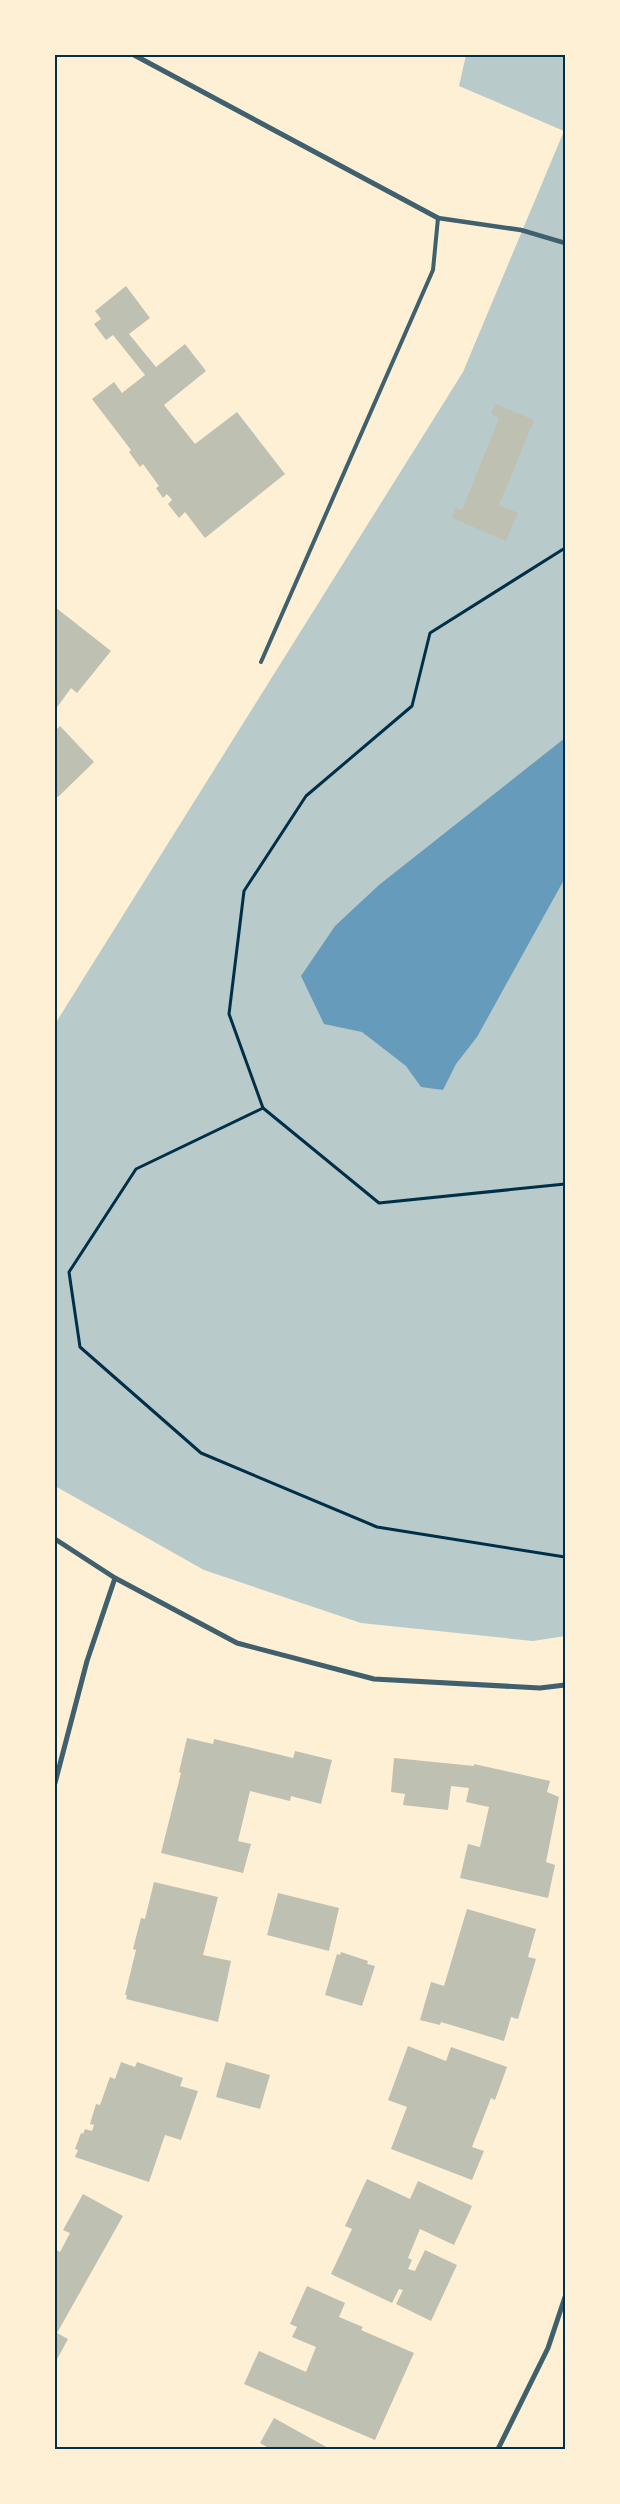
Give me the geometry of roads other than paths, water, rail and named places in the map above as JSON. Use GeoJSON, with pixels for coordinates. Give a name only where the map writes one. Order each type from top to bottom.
{"type":"FeatureCollection","features":[{"type":"Feature","properties":{"kind":"street"},"geometry":{"type":"LineString","coordinates":[[134,55],[438,218],[522,230],[565,243]]}},
{"type":"Feature","properties":{"kind":"street"},"geometry":{"type":"LineString","coordinates":[[55,1539],[115,1578],[237,1643],[374,1679],[540,1688],[565,1685]]}},
{"type":"Feature","properties":{"kind":"street"},"geometry":{"type":"LineString","coordinates":[[55,1783],[88,1661],[115,1578]]}},
{"type":"Feature","properties":{"kind":"street"},"geometry":{"type":"LineString","coordinates":[[498,2449],[548,2348],[565,2297]]}},
{"type":"Feature","properties":{"kind":"lane"},"geometry":{"type":"LineString","coordinates":[[261,662],[433,270],[438,218]]}},
{"type":"Feature","properties":{"kind":"water"},"geometry":{"type":"Polygon","coordinates":[[[565,738],[565,878],[477,1037],[456,1064],[443,1090],[421,1087],[406,1066],[362,1032],[324,1024],[301,976],[335,926],[379,885],[565,738]]]}}]}
